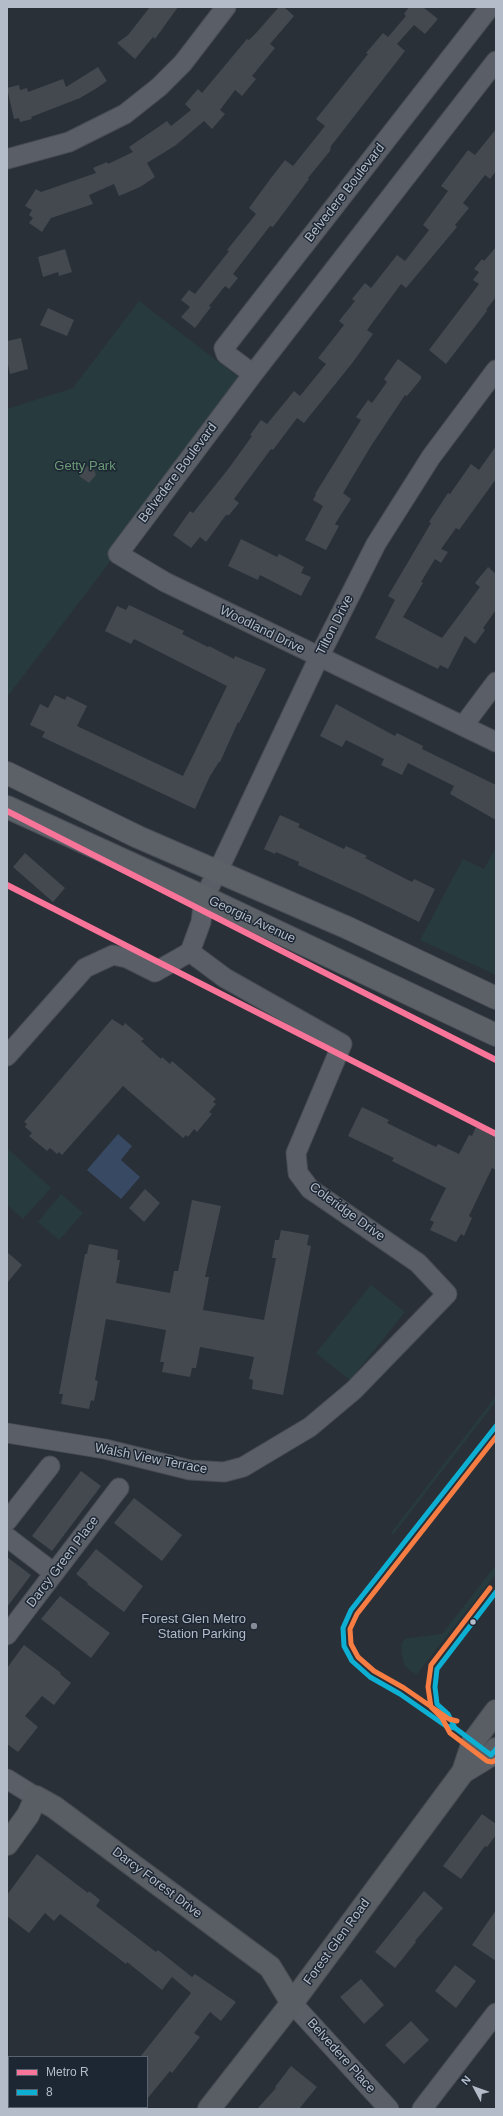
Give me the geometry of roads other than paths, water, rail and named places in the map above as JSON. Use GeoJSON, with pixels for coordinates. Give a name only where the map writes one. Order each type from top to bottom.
{"type":"FeatureCollection","features":[{"type":"Feature","properties":{"kind":"main road"},"geometry":{"type":"LineString","coordinates":[[7,773],[138,837],[348,928],[496,998]]}},
{"type":"Feature","properties":{"kind":"main road","name":"Georgia Avenue"},"geometry":{"type":"LineString","coordinates":[[7,807],[204,897],[496,1035]]}},
{"type":"Feature","properties":{"kind":"main road","name":"Forest Glen Road"},"geometry":{"type":"LineString","coordinates":[[209,2109],[292,2003],[463,1772],[474,1742],[496,1711]]}},
{"type":"Feature","properties":{"kind":"main road","name":"Forest Glen Road"},"geometry":{"type":"LineString","coordinates":[[463,1772],[494,1754]]}},
{"type":"Feature","properties":{"kind":"main road"},"geometry":{"type":"LineString","coordinates":[[7,1844],[28,1815],[36,1797]]}},
{"type":"Feature","properties":{"kind":"main road","name":"Darcy Forest Drive"},"geometry":{"type":"LineString","coordinates":[[36,1797],[54,1807],[270,1968],[292,2003]]}},
{"type":"Feature","properties":{"kind":"street"},"geometry":{"type":"LineString","coordinates":[[7,159],[69,142],[125,114],[159,87],[183,63],[226,7]]}},
{"type":"Feature","properties":{"kind":"street","name":"Belvedere Boulevard"},"geometry":{"type":"LineString","coordinates":[[253,374],[226,354],[224,348],[490,7]]}},
{"type":"Feature","properties":{"kind":"street","name":"Belvedere Boulevard"},"geometry":{"type":"LineString","coordinates":[[118,554],[253,374],[496,61]]}},
{"type":"Feature","properties":{"kind":"street","name":"Tilton Drive"},"geometry":{"type":"LineString","coordinates":[[190,952],[200,922],[204,897],[218,871],[319,657],[380,537],[430,457],[496,370]]}},
{"type":"Feature","properties":{"kind":"street","name":"Woodland Drive"},"geometry":{"type":"LineString","coordinates":[[118,554],[165,582],[496,742]]}},
{"type":"Feature","properties":{"kind":"street"},"geometry":{"type":"LineString","coordinates":[[462,726],[496,682]]}},
{"type":"Feature","properties":{"kind":"street"},"geometry":{"type":"LineString","coordinates":[[7,1056],[85,968],[113,955],[127,958],[154,972],[190,952]]}},
{"type":"Feature","properties":{"kind":"street","name":"Coleridge Drive"},"geometry":{"type":"LineString","coordinates":[[190,952],[225,978],[342,1044],[296,1153],[298,1173],[310,1189],[418,1263],[447,1294]]}},
{"type":"Feature","properties":{"kind":"street","name":"Walsh View Terrace"},"geometry":{"type":"LineString","coordinates":[[7,1433],[105,1449],[190,1470],[224,1472],[243,1467],[310,1427],[354,1390],[447,1294]]}},
{"type":"Feature","properties":{"kind":"street"},"geometry":{"type":"LineString","coordinates":[[7,1521],[50,1466]]}},
{"type":"Feature","properties":{"kind":"street","name":"Darcy Green Place"},"geometry":{"type":"LineString","coordinates":[[7,1635],[119,1488]]}},
{"type":"Feature","properties":{"kind":"street"},"geometry":{"type":"LineString","coordinates":[[7,1537],[54,1573]]}},
{"type":"Feature","properties":{"kind":"street"},"geometry":{"type":"LineString","coordinates":[[474,1742],[494,1754]]}},
{"type":"Feature","properties":{"kind":"street","name":"Darcy Forest Drive"},"geometry":{"type":"LineString","coordinates":[[7,1779],[36,1797]]}},
{"type":"Feature","properties":{"kind":"street","name":"Belvedere Place"},"geometry":{"type":"LineString","coordinates":[[292,2003],[389,2109]]}},
{"type":"Feature","properties":{"kind":"street"},"geometry":{"type":"LineString","coordinates":[[422,2109],[496,2013]]}},
{"type":"Feature","properties":{"kind":"water"},"geometry":{"type":"Polygon","coordinates":[[[118,1134],[132,1146],[121,1160],[140,1177],[121,1199],[87,1170],[118,1134]]]}},
{"type":"Feature","properties":{"kind":"metro line","name":"R"},"geometry":{"type":"LineString","coordinates":[[7,811],[496,1060]]}},
{"type":"Feature","properties":{"kind":"metro line","name":"R"},"geometry":{"type":"LineString","coordinates":[[7,885],[496,1134]]}},
{"type":"Feature","properties":{"kind":"place","name":"Forest Glen Metro Station Parking"},"geometry":{"type":"Point","coordinates":[254,1626]}},
{"type":"Feature","properties":{"kind":"park label","name":"Getty Park"},"geometry":{"type":"Point","coordinates":[85,466]}}]}
